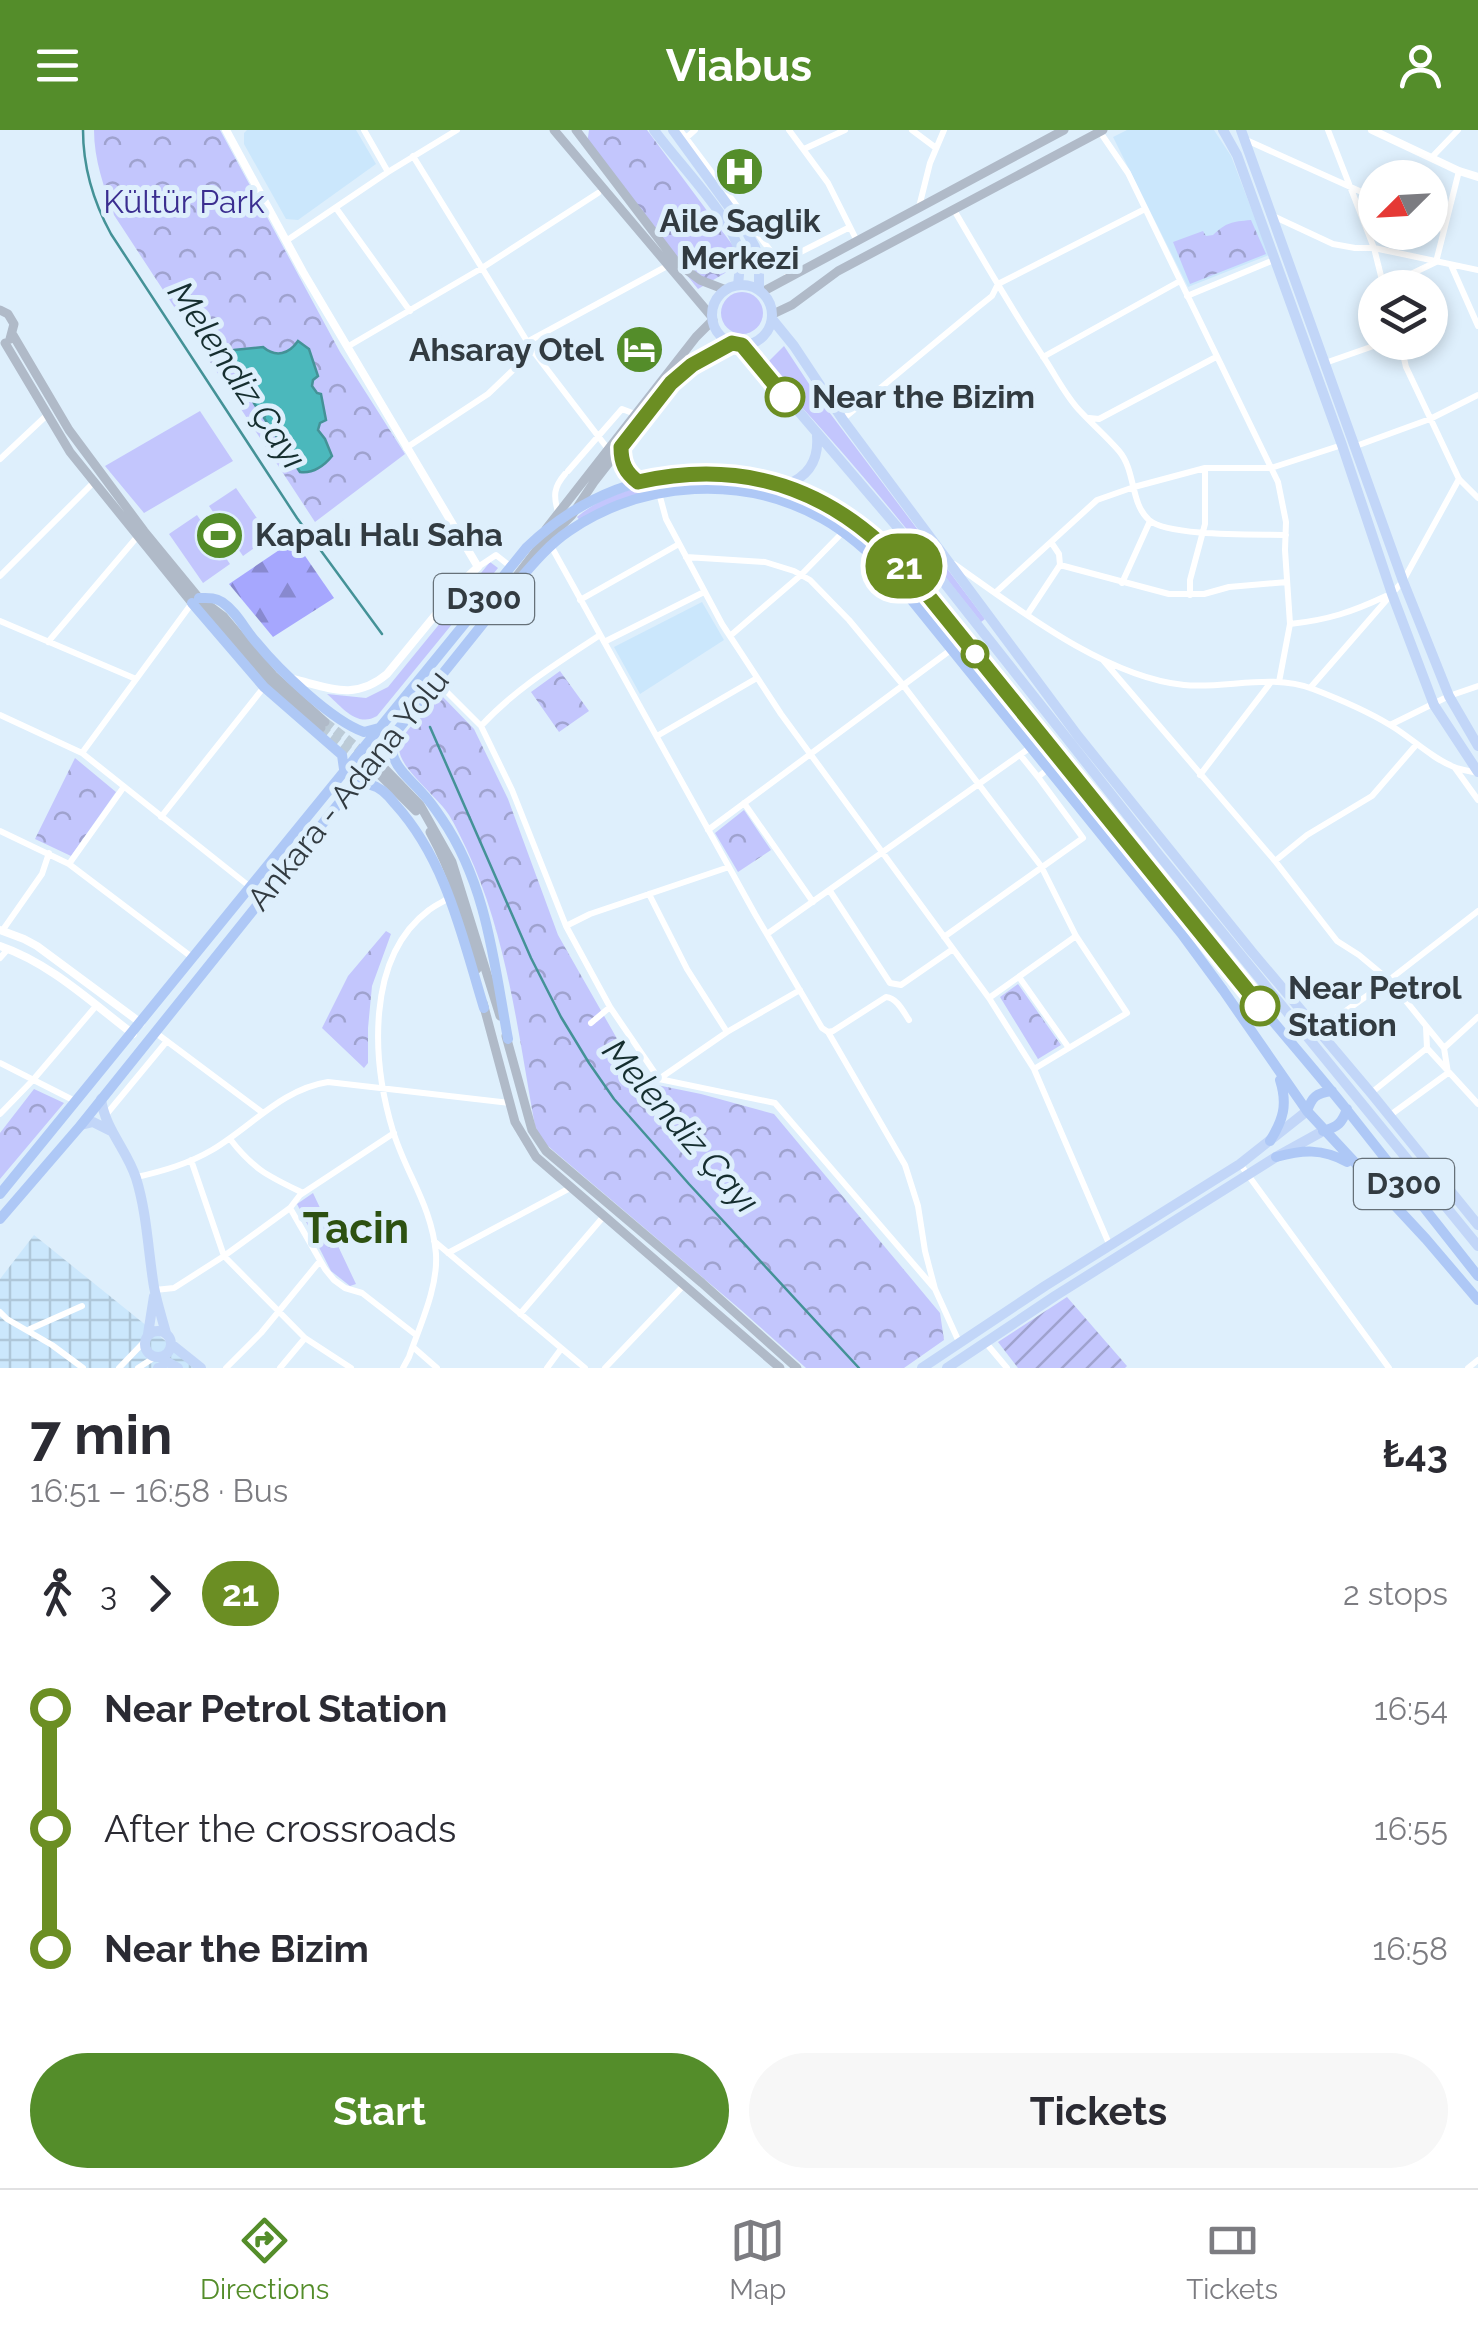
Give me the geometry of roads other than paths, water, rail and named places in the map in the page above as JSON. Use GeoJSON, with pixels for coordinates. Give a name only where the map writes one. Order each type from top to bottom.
{"type":"FeatureCollection","features":[{"type":"Feature","properties":{"kind":"highway","name":"Ankara - Adana Yolu"},"geometry":{"type":"LineString","coordinates":[[0,1194],[510,567],[542,533],[577,508],[638,482],[668,476],[719,474],[784,486],[830,505],[874,536],[904,566],[1347,1109],[1478,1276]]}},
{"type":"Feature","properties":{"kind":"highway","name":"Ankara - Adana Yolu"},"geometry":{"type":"LineString","coordinates":[[0,1219],[505,596],[550,546],[598,513],[623,502],[703,488],[750,492],[805,510],[843,532],[878,560],[1181,933],[1323,1131],[1478,1300]]}},
{"type":"Feature","properties":{"kind":"highway"},"geometry":{"type":"LineString","coordinates":[[344,771],[342,755],[264,687],[196,601],[220,601],[258,646],[342,721],[364,732],[380,728]]}},
{"type":"Feature","properties":{"kind":"highway"},"geometry":{"type":"LineString","coordinates":[[326,741],[338,738],[344,730],[342,721]]}},
{"type":"Feature","properties":{"kind":"highway"},"geometry":{"type":"LineString","coordinates":[[392,736],[392,753],[398,768],[443,821],[475,884],[494,952],[508,1040]]}},
{"type":"Feature","properties":{"kind":"highway"},"geometry":{"type":"LineString","coordinates":[[348,790],[372,785],[386,794],[424,840],[438,867],[484,1008]]}},
{"type":"Feature","properties":{"kind":"highway"},"geometry":{"type":"LineString","coordinates":[[1270,1141],[1280,1126],[1285,1105],[1277,1070]]}},
{"type":"Feature","properties":{"kind":"highway"},"geometry":{"type":"LineString","coordinates":[[1307,1111],[1312,1098],[1332,1092]]}},
{"type":"Feature","properties":{"kind":"highway"},"geometry":{"type":"LineString","coordinates":[[1323,1131],[1336,1128],[1347,1109]]}},
{"type":"Feature","properties":{"kind":"highway"},"geometry":{"type":"LineString","coordinates":[[1276,1158],[1317,1151],[1360,1171]]}},
{"type":"Feature","properties":{"kind":"main road"},"geometry":{"type":"LineString","coordinates":[[554,130],[712,319],[720,334],[737,344],[934,570],[1159,855],[1478,1246]]}},
{"type":"Feature","properties":{"kind":"main road"},"geometry":{"type":"LineString","coordinates":[[576,130],[678,263],[700,280],[726,290]]}},
{"type":"Feature","properties":{"kind":"main road"},"geometry":{"type":"LineString","coordinates":[[654,130],[720,214],[737,242],[738,285]]}},
{"type":"Feature","properties":{"kind":"main road"},"geometry":{"type":"LineString","coordinates":[[676,130],[750,238],[759,262],[761,291]]}},
{"type":"Feature","properties":{"kind":"main road"},"geometry":{"type":"LineString","coordinates":[[761,291],[1064,130]]}},
{"type":"Feature","properties":{"kind":"main road"},"geometry":{"type":"LineString","coordinates":[[1223,130],[1237,155],[1434,705],[1478,772]]}},
{"type":"Feature","properties":{"kind":"main road"},"geometry":{"type":"LineString","coordinates":[[505,596],[536,551],[577,508],[671,383],[692,365],[737,344],[760,340],[773,317],[838,271],[1102,131]]}},
{"type":"Feature","properties":{"kind":"main road"},"geometry":{"type":"LineString","coordinates":[[1243,134],[1403,581],[1449,696],[1478,746]]}},
{"type":"Feature","properties":{"kind":"main road"},"geometry":{"type":"LineString","coordinates":[[542,533],[712,319],[717,299],[738,285],[761,291],[770,302],[773,317],[842,420],[1078,736],[1478,1225]]}},
{"type":"Feature","properties":{"kind":"main road"},"geometry":{"type":"LineString","coordinates":[[1,308],[12,318],[13,334],[69,430],[196,601]]}},
{"type":"Feature","properties":{"kind":"main road"},"geometry":{"type":"LineString","coordinates":[[13,334],[2,344],[93,482],[196,601],[223,616],[273,675],[323,725]]}},
{"type":"Feature","properties":{"kind":"main road"},"geometry":{"type":"LineString","coordinates":[[784,486],[805,475],[814,462],[817,435]]}},
{"type":"Feature","properties":{"kind":"main road"},"geometry":{"type":"LineString","coordinates":[[780,1368],[536,1157],[515,1122],[484,1008],[476,962],[446,864],[414,808],[382,772],[420,806],[452,862],[532,1130],[546,1151],[798,1368]]}},
{"type":"Feature","properties":{"kind":"main road"},"geometry":{"type":"LineString","coordinates":[[1360,1101],[1371,1093]]}},
{"type":"Feature","properties":{"kind":"main road"},"geometry":{"type":"LineString","coordinates":[[101,1099],[104,1117],[136,1178],[155,1290],[169,1338],[166,1354],[159,1362]]}},
{"type":"Feature","properties":{"kind":"main road"},"geometry":{"type":"LineString","coordinates":[[922,1368],[1240,1164],[1307,1111]]}},
{"type":"Feature","properties":{"kind":"main road"},"geometry":{"type":"LineString","coordinates":[[1379,1124],[1389,1116]]}},
{"type":"Feature","properties":{"kind":"main road"},"geometry":{"type":"LineString","coordinates":[[80,1125],[93,1122],[111,1131]]}},
{"type":"Feature","properties":{"kind":"main road"},"geometry":{"type":"LineString","coordinates":[[947,1368],[1323,1131]]}},
{"type":"Feature","properties":{"kind":"main road"},"geometry":{"type":"LineString","coordinates":[[155,1290],[146,1338],[148,1353],[159,1362],[178,1368]]}},
{"type":"Feature","properties":{"kind":"main road"},"geometry":{"type":"LineString","coordinates":[[146,1338],[155,1330],[200,1368]]}},
{"type":"Feature","properties":{"kind":"street"},"geometry":{"type":"LineString","coordinates":[[364,130],[388,172]]}},
{"type":"Feature","properties":{"kind":"street"},"geometry":{"type":"LineString","coordinates":[[286,241],[456,130]]}},
{"type":"Feature","properties":{"kind":"street"},"geometry":{"type":"LineString","coordinates":[[676,130],[790,277]]}},
{"type":"Feature","properties":{"kind":"street"},"geometry":{"type":"LineString","coordinates":[[686,138],[695,130]]}},
{"type":"Feature","properties":{"kind":"street"},"geometry":{"type":"LineString","coordinates":[[789,130],[828,182],[857,241]]}},
{"type":"Feature","properties":{"kind":"street"},"geometry":{"type":"LineString","coordinates":[[804,149],[845,130]]}},
{"type":"Feature","properties":{"kind":"street"},"geometry":{"type":"LineString","coordinates":[[912,130],[936,148]]}},
{"type":"Feature","properties":{"kind":"street"},"geometry":{"type":"LineString","coordinates":[[919,208],[930,163],[944,130]]}},
{"type":"Feature","properties":{"kind":"street"},"geometry":{"type":"LineString","coordinates":[[1328,130],[1358,208]]}},
{"type":"Feature","properties":{"kind":"street"},"geometry":{"type":"LineString","coordinates":[[1372,130],[1478,177]]}},
{"type":"Feature","properties":{"kind":"street"},"geometry":{"type":"LineString","coordinates":[[1432,157],[1458,130]]}},
{"type":"Feature","properties":{"kind":"street"},"geometry":{"type":"LineString","coordinates":[[228,131],[346,347],[478,567]]}},
{"type":"Feature","properties":{"kind":"street"},"geometry":{"type":"LineString","coordinates":[[1102,131],[1124,166],[1281,494],[1290,624],[1275,682],[1200,775]]}},
{"type":"Feature","properties":{"kind":"street"},"geometry":{"type":"LineString","coordinates":[[1243,134],[1358,190]]}},
{"type":"Feature","properties":{"kind":"street"},"geometry":{"type":"LineString","coordinates":[[413,156],[532,351],[608,449]]}},
{"type":"Feature","properties":{"kind":"street"},"geometry":{"type":"LineString","coordinates":[[1448,214],[1459,171]]}},
{"type":"Feature","properties":{"kind":"street"},"geometry":{"type":"LineString","coordinates":[[346,347],[482,268],[598,193]]}},
{"type":"Feature","properties":{"kind":"street"},"geometry":{"type":"LineString","coordinates":[[336,208],[410,311]]}},
{"type":"Feature","properties":{"kind":"street"},"geometry":{"type":"LineString","coordinates":[[842,420],[992,296],[998,284],[1145,209]]}},
{"type":"Feature","properties":{"kind":"street"},"geometry":{"type":"LineString","coordinates":[[954,210],[1070,397],[1128,464],[1140,508],[1150,521],[1182,531],[1286,535]]}},
{"type":"Feature","properties":{"kind":"street"},"geometry":{"type":"LineString","coordinates":[[1270,214],[1334,244],[1358,248]]}},
{"type":"Feature","properties":{"kind":"street"},"geometry":{"type":"LineString","coordinates":[[780,262],[850,227]]}},
{"type":"Feature","properties":{"kind":"street"},"geometry":{"type":"LineString","coordinates":[[1383,250],[1478,270]]}},
{"type":"Feature","properties":{"kind":"street"},"geometry":{"type":"LineString","coordinates":[[1436,262],[1439,250]]}},
{"type":"Feature","properties":{"kind":"street"},"geometry":{"type":"LineString","coordinates":[[1187,296],[1275,260]]}},
{"type":"Feature","properties":{"kind":"street"},"geometry":{"type":"LineString","coordinates":[[1419,270],[1436,262]]}},
{"type":"Feature","properties":{"kind":"street"},"geometry":{"type":"LineString","coordinates":[[527,342],[668,265]]}},
{"type":"Feature","properties":{"kind":"street"},"geometry":{"type":"LineString","coordinates":[[1451,266],[1478,326]]}},
{"type":"Feature","properties":{"kind":"street"},"geometry":{"type":"LineString","coordinates":[[1043,357],[1180,281]]}},
{"type":"Feature","properties":{"kind":"street"},"geometry":{"type":"LineString","coordinates":[[406,448],[488,394],[532,351]]}},
{"type":"Feature","properties":{"kind":"street"},"geometry":{"type":"LineString","coordinates":[[1325,363],[1358,351]]}},
{"type":"Feature","properties":{"kind":"street"},"geometry":{"type":"LineString","coordinates":[[1088,418],[1099,418],[1216,357]]}},
{"type":"Feature","properties":{"kind":"street"},"geometry":{"type":"LineString","coordinates":[[1404,360],[1459,479],[1478,498]]}},
{"type":"Feature","properties":{"kind":"street"},"geometry":{"type":"LineString","coordinates":[[1356,446],[1430,419],[1478,395]]}},
{"type":"Feature","properties":{"kind":"street"},"geometry":{"type":"LineString","coordinates":[[558,512],[555,486],[622,409],[635,414]]}},
{"type":"Feature","properties":{"kind":"street"},"geometry":{"type":"LineString","coordinates":[[0,458],[47,415]]}},
{"type":"Feature","properties":{"kind":"street"},"geometry":{"type":"LineString","coordinates":[[995,592],[1098,500],[1205,468],[1271,468],[1342,444]]}},
{"type":"Feature","properties":{"kind":"street"},"geometry":{"type":"LineString","coordinates":[[621,447],[623,464],[638,482]]}},
{"type":"Feature","properties":{"kind":"street"},"geometry":{"type":"LineString","coordinates":[[1190,595],[1190,580],[1204,532],[1205,468]]}},
{"type":"Feature","properties":{"kind":"street"},"geometry":{"type":"LineString","coordinates":[[1310,688],[1403,581],[1459,479]]}},
{"type":"Feature","properties":{"kind":"street"},"geometry":{"type":"LineString","coordinates":[[0,576],[93,482]]}},
{"type":"Feature","properties":{"kind":"street"},"geometry":{"type":"LineString","coordinates":[[659,493],[666,519],[704,592],[757,678],[990,998],[1034,1070],[1110,1246]]}},
{"type":"Feature","properties":{"kind":"street"},"geometry":{"type":"LineString","coordinates":[[1122,583],[1150,521]]}},
{"type":"Feature","properties":{"kind":"street"},"geometry":{"type":"LineString","coordinates":[[730,636],[801,575],[843,532]]}},
{"type":"Feature","properties":{"kind":"street"},"geometry":{"type":"LineString","coordinates":[[48,642],[137,537]]}},
{"type":"Feature","properties":{"kind":"street"},"geometry":{"type":"LineString","coordinates":[[1027,615],[1060,565],[1051,542]]}},
{"type":"Feature","properties":{"kind":"street"},"geometry":{"type":"LineString","coordinates":[[580,600],[679,544]]}},
{"type":"Feature","properties":{"kind":"street"},"geometry":{"type":"LineString","coordinates":[[550,546],[767,934],[905,1165],[935,1289],[959,1343]]}},
{"type":"Feature","properties":{"kind":"street"},"geometry":{"type":"LineString","coordinates":[[292,679],[363,690],[386,674],[478,567],[496,555],[510,567]]}},
{"type":"Feature","properties":{"kind":"street"},"geometry":{"type":"LineString","coordinates":[[686,557],[765,562],[810,580],[850,620],[903,685],[1041,866],[1076,936],[1127,1013],[1034,1070]]}},
{"type":"Feature","properties":{"kind":"street"},"geometry":{"type":"LineString","coordinates":[[945,557],[1027,615],[1102,660],[1153,679],[1185,685],[1275,682],[1310,688],[1390,725],[1454,767],[1478,772]]}},
{"type":"Feature","properties":{"kind":"street"},"geometry":{"type":"LineString","coordinates":[[1060,565],[1169,594],[1190,595],[1287,582]]}},
{"type":"Feature","properties":{"kind":"street"},"geometry":{"type":"LineString","coordinates":[[481,726],[501,704],[545,671],[602,639],[704,592]]}},
{"type":"Feature","properties":{"kind":"street"},"geometry":{"type":"LineString","coordinates":[[1290,624],[1346,614],[1392,594]]}},
{"type":"Feature","properties":{"kind":"street"},"geometry":{"type":"LineString","coordinates":[[82,753],[196,601]]}},
{"type":"Feature","properties":{"kind":"street"},"geometry":{"type":"LineString","coordinates":[[0,621],[136,679]]}},
{"type":"Feature","properties":{"kind":"street"},"geometry":{"type":"LineString","coordinates":[[708,830],[952,649]]}},
{"type":"Feature","properties":{"kind":"street"},"geometry":{"type":"LineString","coordinates":[[1102,660],[1275,861],[1337,941],[1389,980],[1444,1048],[1448,1073]]}},
{"type":"Feature","properties":{"kind":"street"},"geometry":{"type":"LineString","coordinates":[[657,736],[757,678]]}},
{"type":"Feature","properties":{"kind":"street"},"geometry":{"type":"LineString","coordinates":[[436,681],[481,726],[512,790],[566,926],[610,1006],[659,1078],[776,1103],[935,1289]]}},
{"type":"Feature","properties":{"kind":"street"},"geometry":{"type":"LineString","coordinates":[[1390,725],[1478,686]]}},
{"type":"Feature","properties":{"kind":"street"},"geometry":{"type":"LineString","coordinates":[[161,816],[264,687]]}},
{"type":"Feature","properties":{"kind":"street"},"geometry":{"type":"LineString","coordinates":[[0,715],[82,753],[250,887]]}},
{"type":"Feature","properties":{"kind":"street"},"geometry":{"type":"LineString","coordinates":[[1275,861],[1307,836],[1366,802],[1416,744]]}},
{"type":"Feature","properties":{"kind":"street"},"geometry":{"type":"LineString","coordinates":[[767,934],[1032,747]]}},
{"type":"Feature","properties":{"kind":"street"},"geometry":{"type":"LineString","coordinates":[[944,937],[1083,838],[1021,756]]}},
{"type":"Feature","properties":{"kind":"street"},"geometry":{"type":"LineString","coordinates":[[1454,767],[1478,800]]}},
{"type":"Feature","properties":{"kind":"street"},"geometry":{"type":"LineString","coordinates":[[1038,777],[1049,768]]}},
{"type":"Feature","properties":{"kind":"street"},"geometry":{"type":"LineString","coordinates":[[69,864],[124,788]]}},
{"type":"Feature","properties":{"kind":"street"},"geometry":{"type":"LineString","coordinates":[[744,803],[813,902]]}},
{"type":"Feature","properties":{"kind":"street"},"geometry":{"type":"LineString","coordinates":[[0,831],[69,864],[193,958]]}},
{"type":"Feature","properties":{"kind":"street"},"geometry":{"type":"LineString","coordinates":[[49,853],[42,874],[1,930],[37,946],[141,1023]]}},
{"type":"Feature","properties":{"kind":"street"},"geometry":{"type":"LineString","coordinates":[[566,926],[590,914],[729,867]]}},
{"type":"Feature","properties":{"kind":"street"},"geometry":{"type":"LineString","coordinates":[[830,891],[890,983],[902,985],[952,949]]}},
{"type":"Feature","properties":{"kind":"street"},"geometry":{"type":"LineString","coordinates":[[649,894],[687,969],[728,1032]]}},
{"type":"Feature","properties":{"kind":"street"},"geometry":{"type":"LineString","coordinates":[[403,1368],[435,1280],[436,1257],[419,1188],[394,1132],[378,1057],[378,1013],[388,969],[404,935],[429,910],[449,898]]}},
{"type":"Feature","properties":{"kind":"street"},"geometry":{"type":"LineString","coordinates":[[1318,1031],[1478,911]]}},
{"type":"Feature","properties":{"kind":"street"},"geometry":{"type":"LineString","coordinates":[[990,998],[1076,936]]}},
{"type":"Feature","properties":{"kind":"street"},"geometry":{"type":"LineString","coordinates":[[0,958],[4,948],[22,954],[51,971],[132,1034]]}},
{"type":"Feature","properties":{"kind":"street"},"geometry":{"type":"LineString","coordinates":[[1019,977],[1069,1048]]}},
{"type":"Feature","properties":{"kind":"street"},"geometry":{"type":"LineString","coordinates":[[659,1078],[800,990]]}},
{"type":"Feature","properties":{"kind":"street"},"geometry":{"type":"LineString","coordinates":[[828,1032],[841,1028],[886,998],[892,998],[909,1020]]}},
{"type":"Feature","properties":{"kind":"street"},"geometry":{"type":"LineString","coordinates":[[0,1114],[96,1006]]}},
{"type":"Feature","properties":{"kind":"street"},"geometry":{"type":"LineString","coordinates":[[591,1023],[610,1006]]}},
{"type":"Feature","properties":{"kind":"street"},"geometry":{"type":"LineString","coordinates":[[1444,1048],[1478,1017]]}},
{"type":"Feature","properties":{"kind":"street"},"geometry":{"type":"LineString","coordinates":[[1426,1025],[1427,1048],[1478,1104]]}},
{"type":"Feature","properties":{"kind":"street"},"geometry":{"type":"LineString","coordinates":[[155,1032],[263,1113]]}},
{"type":"Feature","properties":{"kind":"street"},"geometry":{"type":"LineString","coordinates":[[104,1117],[166,1041]]}},
{"type":"Feature","properties":{"kind":"street"},"geometry":{"type":"LineString","coordinates":[[1371,1093],[1427,1048]]}},
{"type":"Feature","properties":{"kind":"street"},"geometry":{"type":"LineString","coordinates":[[0,1063],[76,1102]]}},
{"type":"Feature","properties":{"kind":"street"},"geometry":{"type":"LineString","coordinates":[[1389,1116],[1448,1073]]}},
{"type":"Feature","properties":{"kind":"street"},"geometry":{"type":"LineString","coordinates":[[136,1178],[176,1168],[230,1139],[308,1085],[328,1082],[510,1103]]}},
{"type":"Feature","properties":{"kind":"street"},"geometry":{"type":"LineString","coordinates":[[155,1290],[174,1288],[224,1256],[290,1208],[303,1192],[394,1132]]}},
{"type":"Feature","properties":{"kind":"street"},"geometry":{"type":"LineString","coordinates":[[230,1139],[262,1173],[303,1192]]}},
{"type":"Feature","properties":{"kind":"street"},"geometry":{"type":"LineString","coordinates":[[191,1160],[224,1256],[305,1338],[351,1368]]}},
{"type":"Feature","properties":{"kind":"street"},"geometry":{"type":"LineString","coordinates":[[1240,1164],[1389,1368]]}},
{"type":"Feature","properties":{"kind":"street"},"geometry":{"type":"LineString","coordinates":[[448,1253],[570,1188]]}},
{"type":"Feature","properties":{"kind":"street"},"geometry":{"type":"LineString","coordinates":[[290,1208],[334,1280],[344,1288],[362,1293],[416,1335]]}},
{"type":"Feature","properties":{"kind":"street"},"geometry":{"type":"LineString","coordinates":[[520,1314],[604,1215]]}},
{"type":"Feature","properties":{"kind":"street"},"geometry":{"type":"LineString","coordinates":[[434,1241],[584,1368]]}},
{"type":"Feature","properties":{"kind":"street"},"geometry":{"type":"LineString","coordinates":[[226,1368],[261,1333],[320,1261]]}},
{"type":"Feature","properties":{"kind":"street"},"geometry":{"type":"LineString","coordinates":[[605,1368],[684,1286]]}},
{"type":"Feature","properties":{"kind":"street"},"geometry":{"type":"LineString","coordinates":[[29,1330],[82,1306]]}},
{"type":"Feature","properties":{"kind":"street"},"geometry":{"type":"LineString","coordinates":[[0,1312],[82,1368]]}},
{"type":"Feature","properties":{"kind":"street"},"geometry":{"type":"LineString","coordinates":[[119,1368],[146,1338]]}},
{"type":"Feature","properties":{"kind":"street"},"geometry":{"type":"LineString","coordinates":[[280,1368],[305,1338]]}},
{"type":"Feature","properties":{"kind":"street"},"geometry":{"type":"LineString","coordinates":[[986,1342],[1007,1368]]}},
{"type":"Feature","properties":{"kind":"street"},"geometry":{"type":"LineString","coordinates":[[412,1347],[437,1368]]}},
{"type":"Feature","properties":{"kind":"street"},"geometry":{"type":"LineString","coordinates":[[547,1368],[561,1348]]}},
{"type":"Feature","properties":{"kind":"street"},"geometry":{"type":"LineString","coordinates":[[1468,1368],[1478,1360]]}},
{"type":"Feature","properties":{"kind":"street"},"geometry":{"type":"LineString","coordinates":[[138,1368],[159,1362]]}},
{"type":"Feature","properties":{"kind":"waterway","name":"Melendiz Çayı"},"geometry":{"type":"LineString","coordinates":[[83,130],[90,184],[111,234],[297,518],[382,634]]}},
{"type":"Feature","properties":{"kind":"waterway","name":"Melendiz Çayı"},"geometry":{"type":"LineString","coordinates":[[430,727],[531,958],[589,1063],[614,1099],[689,1184],[859,1368]]}},
{"type":"Feature","properties":{"kind":"tunnel"},"geometry":{"type":"LineString","coordinates":[[325,722],[385,769]]}},
{"type":"Feature","properties":{"kind":"tunnel"},"geometry":{"type":"LineString","coordinates":[[321,728],[374,770]]}},
{"type":"Feature","properties":{"kind":"place","name":"Aile Saglik Merkezi"},"geometry":{"type":"Point","coordinates":[740,171]}},
{"type":"Feature","properties":{"kind":"place","name":"Ahsaray Otel"},"geometry":{"type":"Point","coordinates":[639,350]}},
{"type":"Feature","properties":{"kind":"place","name":"Near the Bizim"},"geometry":{"type":"Point","coordinates":[785,397]}},
{"type":"Feature","properties":{"kind":"place","name":"Kapalı Halı Saha"},"geometry":{"type":"Point","coordinates":[220,535]}},
{"type":"Feature","properties":{"kind":"place","name":"Near Petrol Station"},"geometry":{"type":"Point","coordinates":[1260,1006]}},
{"type":"Feature","properties":{"kind":"district","name":"Tacin"},"geometry":{"type":"Point","coordinates":[356,1228]}},
{"type":"Feature","properties":{"kind":"park label","name":"Kültür Park"},"geometry":{"type":"Point","coordinates":[184,202]}}]}
